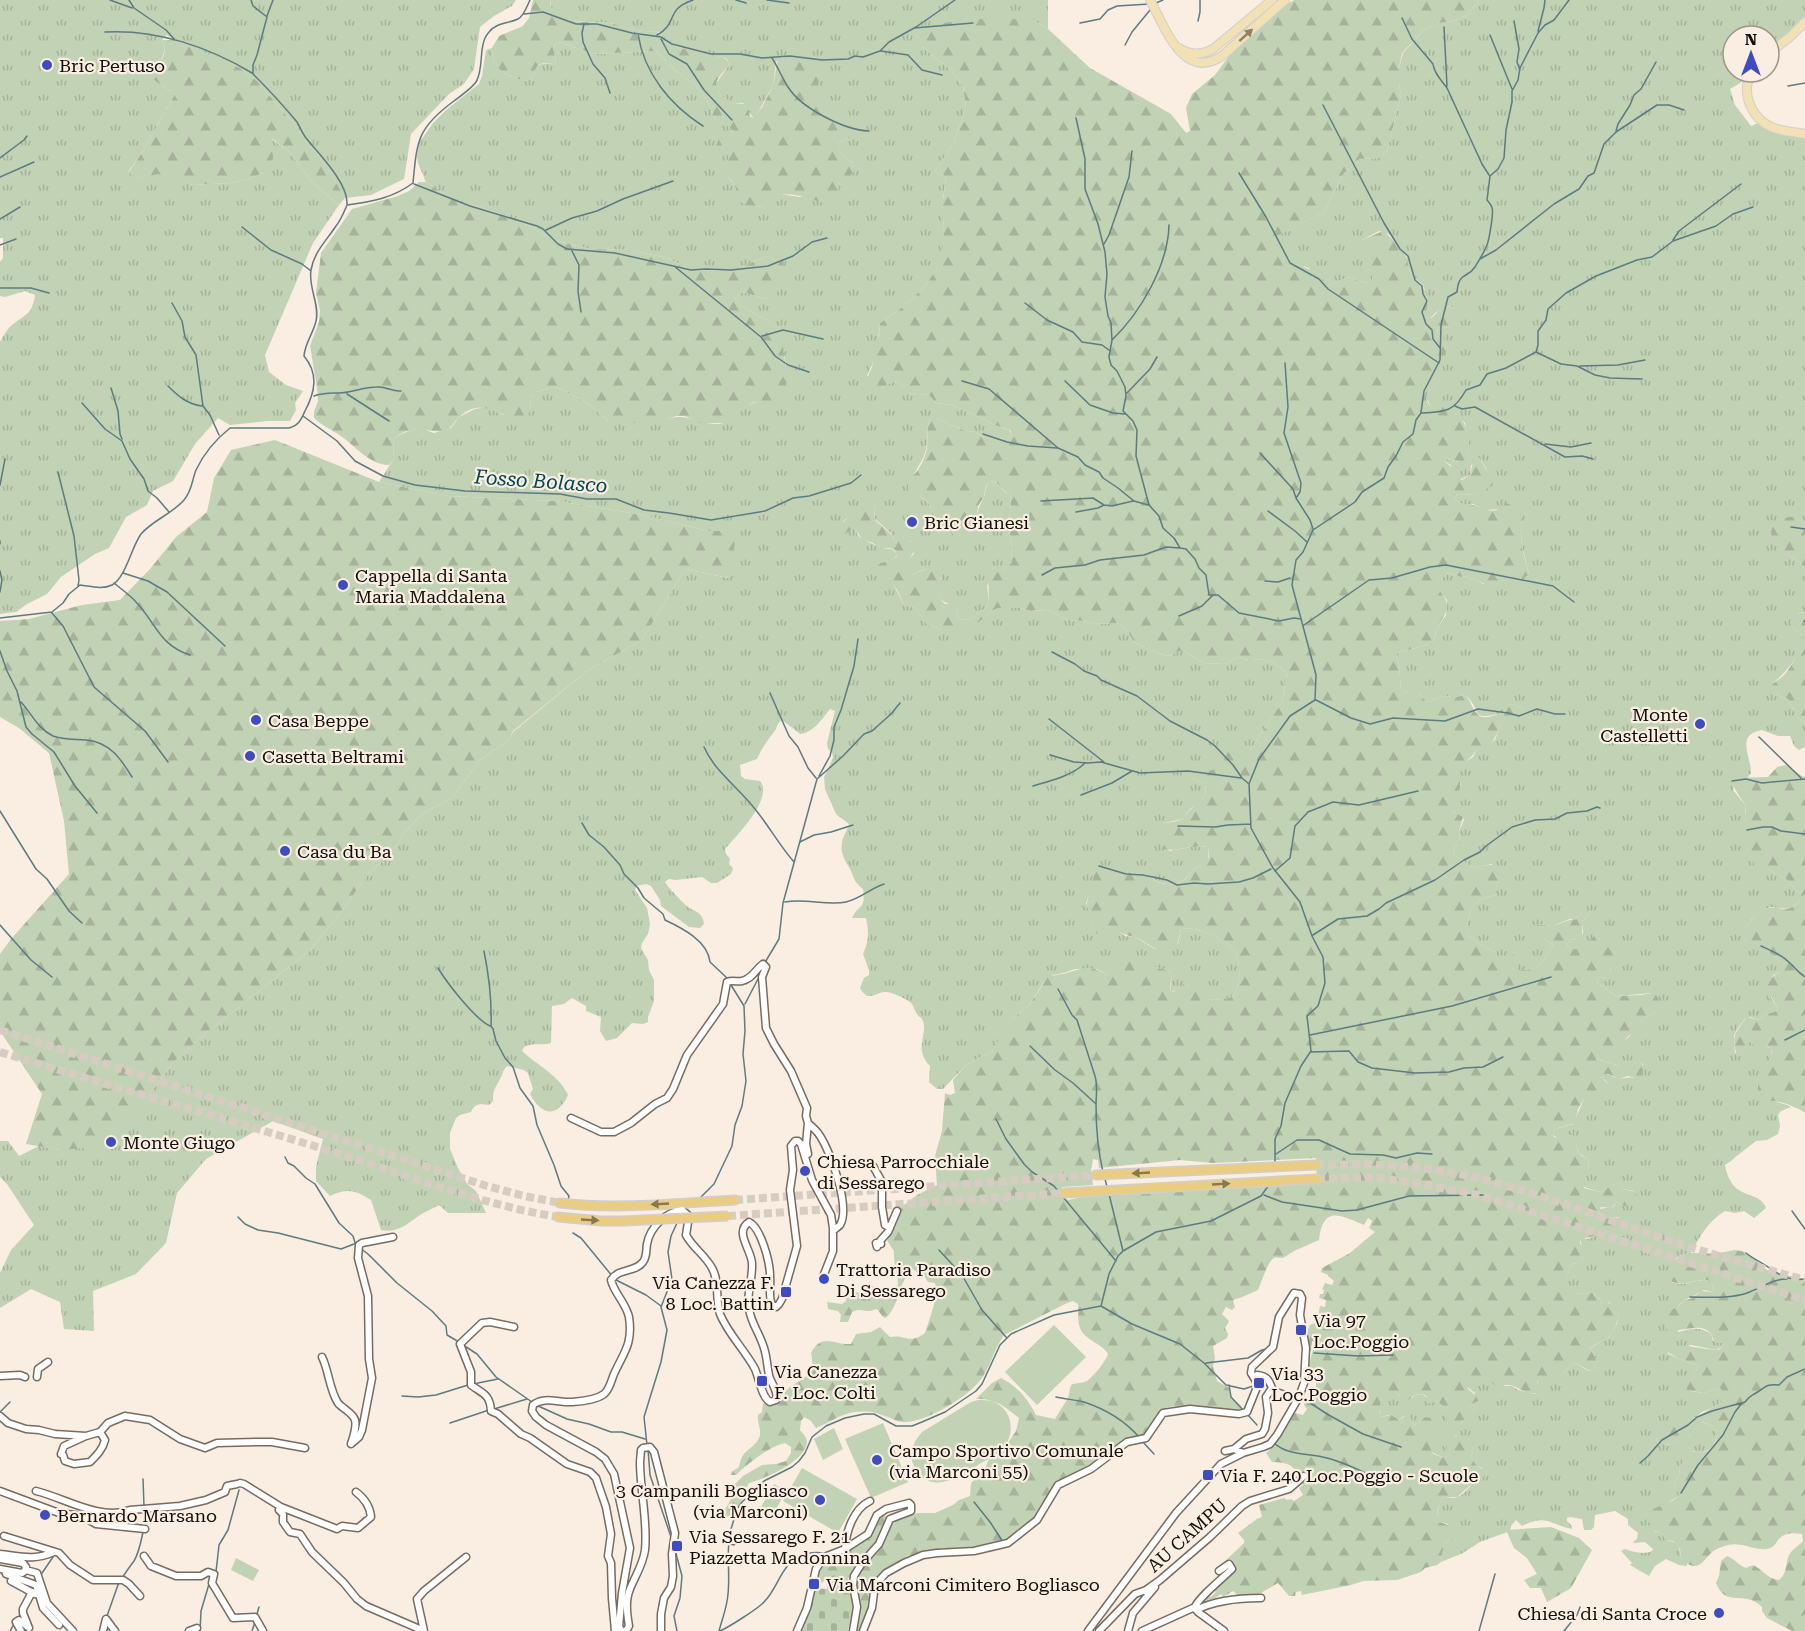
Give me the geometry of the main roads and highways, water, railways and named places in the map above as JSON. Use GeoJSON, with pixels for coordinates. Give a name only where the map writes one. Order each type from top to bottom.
{"type":"FeatureCollection","features":[{"type":"Feature","properties":{"kind":"highway"},"geometry":{"type":"LineString","coordinates":[[1096,1175],[1316,1165]]}},
{"type":"Feature","properties":{"kind":"highway"},"geometry":{"type":"LineString","coordinates":[[1064,1193],[1317,1179]]}},
{"type":"Feature","properties":{"kind":"highway"},"geometry":{"type":"LineString","coordinates":[[560,1203],[627,1206],[735,1200]]}},
{"type":"Feature","properties":{"kind":"highway"},"geometry":{"type":"LineString","coordinates":[[558,1217],[623,1221],[728,1216]]}},
{"type":"Feature","properties":{"kind":"main road"},"geometry":{"type":"LineString","coordinates":[[1150,0],[1174,44],[1183,55],[1202,63],[1216,60],[1227,52],[1285,0]]}},
{"type":"Feature","properties":{"kind":"main road"},"geometry":{"type":"LineString","coordinates":[[1174,44],[1191,53],[1207,52],[1219,45],[1272,0]]}},
{"type":"Feature","properties":{"kind":"main road"},"geometry":{"type":"LineString","coordinates":[[1781,44],[1805,22]]}},
{"type":"Feature","properties":{"kind":"main road"},"geometry":{"type":"LineString","coordinates":[[1748,84],[1747,95],[1755,115],[1777,129],[1805,134]]}},
{"type":"Feature","properties":{"kind":"waterway"},"geometry":{"type":"LineString","coordinates":[[110,0],[132,8]]}},
{"type":"Feature","properties":{"kind":"waterway"},"geometry":{"type":"LineString","coordinates":[[129,0],[134,8],[166,30],[175,40]]}},
{"type":"Feature","properties":{"kind":"waterway"},"geometry":{"type":"LineString","coordinates":[[251,0],[253,6],[267,17],[253,65],[253,74],[297,122],[306,138],[332,169],[343,187],[347,204]]}},
{"type":"Feature","properties":{"kind":"waterway"},"geometry":{"type":"LineString","coordinates":[[267,16],[273,0]]}},
{"type":"Feature","properties":{"kind":"waterway"},"geometry":{"type":"LineString","coordinates":[[0,618],[52,612],[80,585],[100,587],[112,585],[125,569],[141,534],[187,497],[196,470],[203,458],[210,447],[230,428],[289,428],[299,422],[311,397],[314,383],[312,370],[304,356],[317,315],[311,270],[318,252],[347,205],[382,198],[413,183],[418,146],[426,128],[433,119],[476,82],[483,43],[489,32],[496,26],[520,18],[530,0]]}},
{"type":"Feature","properties":{"kind":"waterway"},"geometry":{"type":"LineString","coordinates":[[657,35],[668,26],[678,8],[693,0]]}},
{"type":"Feature","properties":{"kind":"waterway"},"geometry":{"type":"LineString","coordinates":[[736,0],[746,3]]}},
{"type":"Feature","properties":{"kind":"waterway"},"geometry":{"type":"LineString","coordinates":[[767,0],[789,3]]}},
{"type":"Feature","properties":{"kind":"waterway"},"geometry":{"type":"LineString","coordinates":[[524,14],[543,12],[576,24],[597,24],[632,33],[661,37],[672,44],[711,54],[740,54],[762,58],[790,56],[822,60],[863,57],[880,51],[889,42],[916,27],[955,0]]}},
{"type":"Feature","properties":{"kind":"waterway"},"geometry":{"type":"LineString","coordinates":[[1156,3],[1163,0]]}},
{"type":"Feature","properties":{"kind":"waterway"},"geometry":{"type":"LineString","coordinates":[[1198,21],[1200,0]]}},
{"type":"Feature","properties":{"kind":"waterway"},"geometry":{"type":"LineString","coordinates":[[1538,31],[1545,0]]}},
{"type":"Feature","properties":{"kind":"waterway"},"geometry":{"type":"LineString","coordinates":[[1421,412],[1424,391],[1440,360],[1441,325],[1448,297],[1457,292],[1461,278],[1472,271],[1488,242],[1492,215],[1492,207],[1487,200],[1490,176],[1498,169],[1504,158],[1512,91],[1518,80],[1520,68],[1538,33],[1554,20],[1569,0]]}},
{"type":"Feature","properties":{"kind":"waterway"},"geometry":{"type":"LineString","coordinates":[[1080,23],[1100,19],[1108,10],[1117,6],[1149,4]]}},
{"type":"Feature","properties":{"kind":"waterway"},"geometry":{"type":"LineString","coordinates":[[1125,45],[1132,32],[1150,10]]}},
{"type":"Feature","properties":{"kind":"waterway"},"geometry":{"type":"LineString","coordinates":[[1402,18],[1412,39],[1433,64],[1436,73],[1447,88],[1489,175]]}},
{"type":"Feature","properties":{"kind":"waterway"},"geometry":{"type":"LineString","coordinates":[[1514,21],[1519,49],[1517,62],[1520,70]]}},
{"type":"Feature","properties":{"kind":"waterway"},"geometry":{"type":"LineString","coordinates":[[914,28],[973,23]]}},
{"type":"Feature","properties":{"kind":"waterway"},"geometry":{"type":"LineString","coordinates":[[584,24],[583,42],[593,64],[605,78],[610,93]]}},
{"type":"Feature","properties":{"kind":"waterway"},"geometry":{"type":"LineString","coordinates":[[1444,27],[1447,86]]}},
{"type":"Feature","properties":{"kind":"waterway"},"geometry":{"type":"LineString","coordinates":[[105,32],[143,33],[182,42],[218,55],[252,73]]}},
{"type":"Feature","properties":{"kind":"waterway"},"geometry":{"type":"LineString","coordinates":[[638,34],[646,62],[660,87],[691,118],[703,126]]}},
{"type":"Feature","properties":{"kind":"waterway"},"geometry":{"type":"LineString","coordinates":[[1490,35],[1512,89]]}},
{"type":"Feature","properties":{"kind":"waterway"},"geometry":{"type":"LineString","coordinates":[[661,39],[669,54],[687,64],[704,90],[732,120]]}},
{"type":"Feature","properties":{"kind":"waterway"},"geometry":{"type":"LineString","coordinates":[[881,51],[908,55],[922,70],[942,75]]}},
{"type":"Feature","properties":{"kind":"waterway"},"geometry":{"type":"LineString","coordinates":[[772,58],[788,87],[803,103],[836,122],[869,131]]}},
{"type":"Feature","properties":{"kind":"waterway"},"geometry":{"type":"LineString","coordinates":[[1616,131],[1634,95],[1641,89],[1656,62]]}},
{"type":"Feature","properties":{"kind":"waterway"},"geometry":{"type":"LineString","coordinates":[[1788,86],[1805,83]]}},
{"type":"Feature","properties":{"kind":"waterway"},"geometry":{"type":"LineString","coordinates":[[1323,105],[1384,223],[1400,249],[1408,256],[1415,280],[1422,286],[1427,301],[1422,312],[1426,324],[1432,330],[1433,339],[1440,348]]}},
{"type":"Feature","properties":{"kind":"waterway"},"geometry":{"type":"LineString","coordinates":[[1480,259],[1496,250],[1554,204],[1579,189],[1588,176],[1594,173],[1604,144],[1616,132],[1657,105],[1669,105],[1684,110]]}},
{"type":"Feature","properties":{"kind":"waterway"},"geometry":{"type":"LineString","coordinates":[[1076,118],[1085,159],[1085,189],[1098,224],[1105,252],[1107,274],[1105,297],[1112,340],[1109,357],[1111,365],[1117,371],[1125,387],[1123,411],[1133,421],[1137,430],[1136,456],[1149,505],[1159,516],[1163,528],[1174,538],[1180,548],[1186,549],[1206,575],[1209,595],[1218,595],[1239,613],[1279,621],[1301,619]]}},
{"type":"Feature","properties":{"kind":"waterway"},"geometry":{"type":"LineString","coordinates":[[0,158],[27,136]]}},
{"type":"Feature","properties":{"kind":"waterway"},"geometry":{"type":"LineString","coordinates":[[1104,244],[1129,177],[1132,151]]}},
{"type":"Feature","properties":{"kind":"waterway"},"geometry":{"type":"LineString","coordinates":[[0,177],[34,162]]}},
{"type":"Feature","properties":{"kind":"waterway"},"geometry":{"type":"LineString","coordinates":[[1239,173],[1290,263],[1319,279],[1328,289],[1439,363]]}},
{"type":"Feature","properties":{"kind":"waterway"},"geometry":{"type":"LineString","coordinates":[[546,230],[572,218],[597,211],[673,181]]}},
{"type":"Feature","properties":{"kind":"waterway"},"geometry":{"type":"LineString","coordinates":[[414,184],[470,206],[537,226],[567,249],[615,253],[691,270],[731,270],[768,266],[793,256],[812,242],[827,238]]}},
{"type":"Feature","properties":{"kind":"waterway"},"geometry":{"type":"LineString","coordinates":[[1673,240],[1679,231],[1741,184]]}},
{"type":"Feature","properties":{"kind":"waterway"},"geometry":{"type":"LineString","coordinates":[[0,219],[20,207]]}},
{"type":"Feature","properties":{"kind":"waterway"},"geometry":{"type":"LineString","coordinates":[[1536,352],[1538,331],[1546,320],[1548,309],[1566,293],[1596,276],[1637,260],[1652,257],[1673,241],[1716,226],[1733,214],[1753,207]]}},
{"type":"Feature","properties":{"kind":"waterway"},"geometry":{"type":"LineString","coordinates":[[1112,340],[1133,316],[1151,287],[1164,256],[1169,225]]}},
{"type":"Feature","properties":{"kind":"waterway"},"geometry":{"type":"LineString","coordinates":[[242,227],[271,250],[302,264],[311,271]]}},
{"type":"Feature","properties":{"kind":"waterway"},"geometry":{"type":"LineString","coordinates":[[0,245],[16,239]]}},
{"type":"Feature","properties":{"kind":"waterway"},"geometry":{"type":"LineString","coordinates":[[572,251],[579,265],[578,291],[581,312]]}},
{"type":"Feature","properties":{"kind":"waterway"},"geometry":{"type":"LineString","coordinates":[[674,266],[761,337],[775,356],[788,365],[809,372]]}},
{"type":"Feature","properties":{"kind":"waterway"},"geometry":{"type":"LineString","coordinates":[[0,288],[31,288],[49,293]]}},
{"type":"Feature","properties":{"kind":"waterway"},"geometry":{"type":"LineString","coordinates":[[172,303],[182,321],[185,337],[196,355],[203,406],[219,435]]}},
{"type":"Feature","properties":{"kind":"waterway"},"geometry":{"type":"LineString","coordinates":[[1025,303],[1047,320],[1073,332],[1082,342],[1102,345],[1109,350]]}},
{"type":"Feature","properties":{"kind":"waterway"},"geometry":{"type":"LineString","coordinates":[[762,336],[783,330],[823,339]]}},
{"type":"Feature","properties":{"kind":"waterway"},"geometry":{"type":"LineString","coordinates":[[1315,700],[1316,675],[1292,585],[1296,560],[1303,552],[1313,530],[1355,502],[1362,492],[1384,478],[1403,442],[1413,434],[1416,420],[1421,413],[1453,407],[1466,390],[1480,385],[1487,374],[1506,368],[1536,352],[1561,364],[1577,366],[1595,375],[1642,379]]}},
{"type":"Feature","properties":{"kind":"waterway"},"geometry":{"type":"LineString","coordinates":[[1127,393],[1150,369],[1157,357]]}},
{"type":"Feature","properties":{"kind":"waterway"},"geometry":{"type":"LineString","coordinates":[[1580,366],[1618,365],[1645,360]]}},
{"type":"Feature","properties":{"kind":"waterway"},"geometry":{"type":"LineString","coordinates":[[1285,363],[1288,407],[1284,433],[1301,483],[1300,492],[1296,498]]}},
{"type":"Feature","properties":{"kind":"waterway"},"geometry":{"type":"LineString","coordinates":[[962,381],[989,389],[1058,448],[1078,457],[1085,465],[1099,472],[1103,478],[1134,501],[1148,505]]}},
{"type":"Feature","properties":{"kind":"waterway"},"geometry":{"type":"LineString","coordinates":[[1065,381],[1090,405],[1113,413],[1125,414]]}},
{"type":"Feature","properties":{"kind":"waterway"},"geometry":{"type":"LineString","coordinates":[[168,386],[183,399],[202,406]]}},
{"type":"Feature","properties":{"kind":"waterway"},"geometry":{"type":"LineString","coordinates":[[314,396],[373,387],[401,391]]}},
{"type":"Feature","properties":{"kind":"waterway"},"geometry":{"type":"LineString","coordinates":[[111,388],[118,411],[122,439]]}},
{"type":"Feature","properties":{"kind":"waterway"},"geometry":{"type":"LineString","coordinates":[[347,394],[389,421]]}},
{"type":"Feature","properties":{"kind":"waterway"},"geometry":{"type":"LineString","coordinates":[[82,403],[105,429],[122,441],[130,459],[144,479],[148,491],[169,512]]}},
{"type":"Feature","properties":{"kind":"waterway"},"geometry":{"type":"LineString","coordinates":[[1455,406],[1462,409],[1475,407],[1565,457],[1582,456],[1593,459]]}},
{"type":"Feature","properties":{"kind":"waterway","name":"Fosso Bolasco"},"geometry":{"type":"LineString","coordinates":[[303,416],[337,441],[355,461],[383,476],[415,485],[465,491],[560,494],[587,499],[616,499],[644,510],[711,520],[765,511],[793,498],[809,496],[851,483],[861,475]]}},
{"type":"Feature","properties":{"kind":"waterway"},"geometry":{"type":"LineString","coordinates":[[983,434],[1028,446],[1057,448]]}},
{"type":"Feature","properties":{"kind":"waterway"},"geometry":{"type":"LineString","coordinates":[[1545,444],[1571,447],[1591,443]]}},
{"type":"Feature","properties":{"kind":"waterway"},"geometry":{"type":"LineString","coordinates":[[1260,453],[1293,489],[1313,529]]}},
{"type":"Feature","properties":{"kind":"waterway"},"geometry":{"type":"LineString","coordinates":[[0,485],[5,459]]}},
{"type":"Feature","properties":{"kind":"waterway"},"geometry":{"type":"LineString","coordinates":[[58,472],[74,536],[78,586]]}},
{"type":"Feature","properties":{"kind":"waterway"},"geometry":{"type":"LineString","coordinates":[[1041,501],[1093,498],[1104,505],[1112,506],[1133,501]]}},
{"type":"Feature","properties":{"kind":"waterway"},"geometry":{"type":"LineString","coordinates":[[1076,512],[1104,505]]}},
{"type":"Feature","properties":{"kind":"waterway"},"geometry":{"type":"LineString","coordinates":[[1268,511],[1307,542]]}},
{"type":"Feature","properties":{"kind":"waterway"},"geometry":{"type":"LineString","coordinates":[[1791,527],[1805,529]]}},
{"type":"Feature","properties":{"kind":"waterway"},"geometry":{"type":"LineString","coordinates":[[1042,575],[1055,568],[1144,555],[1166,547],[1180,548]]}},
{"type":"Feature","properties":{"kind":"waterway"},"geometry":{"type":"LineString","coordinates":[[1304,625],[1369,580],[1392,578],[1430,567],[1446,565],[1553,586],[1574,602]]}},
{"type":"Feature","properties":{"kind":"waterway"},"geometry":{"type":"LineString","coordinates":[[0,571],[2,580],[0,592]]}},
{"type":"Feature","properties":{"kind":"waterway"},"geometry":{"type":"LineString","coordinates":[[123,573],[148,581],[167,592],[225,646]]}},
{"type":"Feature","properties":{"kind":"waterway"},"geometry":{"type":"LineString","coordinates":[[1265,581],[1278,582],[1290,578]]}},
{"type":"Feature","properties":{"kind":"waterway"},"geometry":{"type":"LineString","coordinates":[[114,583],[136,602],[171,645],[190,655]]}},
{"type":"Feature","properties":{"kind":"waterway"},"geometry":{"type":"LineString","coordinates":[[1179,616],[1202,606],[1213,595]]}},
{"type":"Feature","properties":{"kind":"waterway"},"geometry":{"type":"LineString","coordinates":[[52,613],[63,626],[94,687],[145,731],[168,762]]}},
{"type":"Feature","properties":{"kind":"waterway"},"geometry":{"type":"LineString","coordinates":[[819,776],[830,756],[834,727],[854,666],[858,639]]}},
{"type":"Feature","properties":{"kind":"waterway"},"geometry":{"type":"LineString","coordinates":[[0,651],[17,691],[26,727],[54,752],[75,786],[97,813]]}},
{"type":"Feature","properties":{"kind":"waterway"},"geometry":{"type":"LineString","coordinates":[[1052,652],[1101,680],[1137,696],[1170,721],[1207,740],[1249,784]]}},
{"type":"Feature","properties":{"kind":"waterway"},"geometry":{"type":"LineString","coordinates":[[770,693],[789,736],[816,778]]}},
{"type":"Feature","properties":{"kind":"waterway"},"geometry":{"type":"LineString","coordinates":[[1275,1164],[1275,1139],[1281,1126],[1285,1103],[1301,1066],[1311,1051],[1307,1016],[1318,1006],[1325,983],[1323,957],[1312,936],[1300,902],[1273,868],[1251,828],[1249,784],[1259,759],[1290,716],[1315,700]]}},
{"type":"Feature","properties":{"kind":"waterway"},"geometry":{"type":"LineString","coordinates":[[1316,700],[1351,718],[1370,724],[1393,718],[1445,721],[1478,709],[1519,716],[1537,709],[1565,714]]}},
{"type":"Feature","properties":{"kind":"waterway"},"geometry":{"type":"LineString","coordinates":[[21,702],[39,725],[53,736],[94,741],[114,752],[132,777]]}},
{"type":"Feature","properties":{"kind":"waterway"},"geometry":{"type":"LineString","coordinates":[[764,964],[779,939],[783,903],[817,779],[864,734],[872,731],[891,714],[900,703]]}},
{"type":"Feature","properties":{"kind":"waterway"},"geometry":{"type":"LineString","coordinates":[[1049,719],[1104,762]]}},
{"type":"Feature","properties":{"kind":"waterway"},"geometry":{"type":"LineString","coordinates":[[1759,737],[1801,778]]}},
{"type":"Feature","properties":{"kind":"waterway"},"geometry":{"type":"LineString","coordinates":[[704,747],[714,764],[749,801],[794,862]]}},
{"type":"Feature","properties":{"kind":"waterway"},"geometry":{"type":"LineString","coordinates":[[1050,755],[1074,762],[1101,762],[1140,773],[1188,771],[1241,778]]}},
{"type":"Feature","properties":{"kind":"waterway"},"geometry":{"type":"LineString","coordinates":[[1033,786],[1067,775],[1084,764]]}},
{"type":"Feature","properties":{"kind":"waterway"},"geometry":{"type":"LineString","coordinates":[[1081,795],[1112,783],[1132,771]]}},
{"type":"Feature","properties":{"kind":"waterway"},"geometry":{"type":"LineString","coordinates":[[1732,781],[1746,779],[1762,783],[1805,779]]}},
{"type":"Feature","properties":{"kind":"waterway"},"geometry":{"type":"LineString","coordinates":[[1275,871],[1290,858],[1295,826],[1308,812],[1333,802],[1359,805],[1418,791]]}},
{"type":"Feature","properties":{"kind":"waterway"},"geometry":{"type":"LineString","coordinates":[[1313,935],[1338,919],[1367,916],[1386,903],[1435,880],[1480,852],[1512,827],[1535,820],[1555,819],[1567,813],[1600,808]]}},
{"type":"Feature","properties":{"kind":"waterway"},"geometry":{"type":"LineString","coordinates":[[0,811],[36,869],[47,879],[69,911],[82,923]]}},
{"type":"Feature","properties":{"kind":"waterway"},"geometry":{"type":"LineString","coordinates":[[582,823],[589,835],[604,847],[620,865],[624,874],[644,898],[663,914],[665,920],[693,936],[705,948],[710,962],[727,978]]}},
{"type":"Feature","properties":{"kind":"waterway"},"geometry":{"type":"LineString","coordinates":[[1178,826],[1215,827],[1251,824]]}},
{"type":"Feature","properties":{"kind":"waterway"},"geometry":{"type":"LineString","coordinates":[[800,842],[814,835],[853,825]]}},
{"type":"Feature","properties":{"kind":"waterway"},"geometry":{"type":"LineString","coordinates":[[1747,830],[1772,827],[1781,831],[1805,834]]}},
{"type":"Feature","properties":{"kind":"waterway"},"geometry":{"type":"LineString","coordinates":[[1099,866],[1126,874],[1167,880],[1177,885],[1239,882],[1271,869]]}},
{"type":"Feature","properties":{"kind":"waterway"},"geometry":{"type":"LineString","coordinates":[[785,902],[846,902],[884,884]]}},
{"type":"Feature","properties":{"kind":"waterway"},"geometry":{"type":"LineString","coordinates":[[0,925],[31,960],[52,977]]}},
{"type":"Feature","properties":{"kind":"waterway"},"geometry":{"type":"LineString","coordinates":[[1761,946],[1784,958],[1805,977]]}},
{"type":"Feature","properties":{"kind":"waterway"},"geometry":{"type":"LineString","coordinates":[[484,951],[490,988],[491,1026],[496,1041],[513,1067],[520,1088],[533,1106],[537,1125],[561,1186],[569,1196],[568,1200]]}},
{"type":"Feature","properties":{"kind":"waterway"},"geometry":{"type":"LineString","coordinates":[[438,968],[469,1009],[490,1026]]}},
{"type":"Feature","properties":{"kind":"waterway"},"geometry":{"type":"LineString","coordinates":[[745,1004],[759,977]]}},
{"type":"Feature","properties":{"kind":"waterway"},"geometry":{"type":"LineString","coordinates":[[1310,1035],[1452,1006],[1551,977]]}},
{"type":"Feature","properties":{"kind":"waterway"},"geometry":{"type":"LineString","coordinates":[[700,1198],[714,1184],[732,1146],[746,1081],[743,1054],[744,1006],[731,985]]}},
{"type":"Feature","properties":{"kind":"waterway"},"geometry":{"type":"LineString","coordinates":[[1058,989],[1077,1020],[1095,1076],[1097,1130],[1103,1172]]}},
{"type":"Feature","properties":{"kind":"waterway"},"geometry":{"type":"LineString","coordinates":[[1785,1040],[1805,1030]]}},
{"type":"Feature","properties":{"kind":"waterway"},"geometry":{"type":"LineString","coordinates":[[1030,1046],[1095,1103]]}},
{"type":"Feature","properties":{"kind":"waterway"},"geometry":{"type":"LineString","coordinates":[[1310,1052],[1349,1051],[1358,1062],[1372,1068],[1415,1073],[1449,1072],[1483,1067],[1503,1057]]}},
{"type":"Feature","properties":{"kind":"waterway"},"geometry":{"type":"LineString","coordinates":[[996,1119],[1006,1139],[1024,1164],[1054,1186],[1116,1261]]}},
{"type":"Feature","properties":{"kind":"waterway"},"geometry":{"type":"LineString","coordinates":[[1276,1154],[1297,1140],[1319,1140],[1350,1154],[1383,1155],[1396,1158],[1417,1153],[1432,1154]]}},
{"type":"Feature","properties":{"kind":"waterway"},"geometry":{"type":"LineString","coordinates":[[285,1157],[288,1163],[315,1184],[339,1223],[353,1236],[356,1246]]}},
{"type":"Feature","properties":{"kind":"waterway"},"geometry":{"type":"LineString","coordinates":[[1105,1179],[1107,1187]]}},
{"type":"Feature","properties":{"kind":"waterway"},"geometry":{"type":"LineString","coordinates":[[1101,1306],[1109,1274],[1123,1251],[1156,1232],[1211,1221],[1261,1196],[1269,1185]]}},
{"type":"Feature","properties":{"kind":"waterway"},"geometry":{"type":"LineString","coordinates":[[1109,1194],[1123,1251]]}},
{"type":"Feature","properties":{"kind":"waterway"},"geometry":{"type":"LineString","coordinates":[[1264,1195],[1282,1202],[1342,1211],[1357,1210],[1409,1196],[1484,1195]]}},
{"type":"Feature","properties":{"kind":"waterway"},"geometry":{"type":"LineString","coordinates":[[1792,1211],[1805,1229]]}},
{"type":"Feature","properties":{"kind":"waterway"},"geometry":{"type":"LineString","coordinates":[[238,1217],[245,1224],[258,1230],[341,1249],[354,1244]]}},
{"type":"Feature","properties":{"kind":"waterway"},"geometry":{"type":"LineString","coordinates":[[647,1445],[644,1417],[661,1362],[667,1330],[661,1307],[672,1279],[668,1252],[671,1236],[678,1221]]}},
{"type":"Feature","properties":{"kind":"waterway"},"geometry":{"type":"LineString","coordinates":[[573,1233],[581,1238],[613,1277]]}},
{"type":"Feature","properties":{"kind":"waterway"},"geometry":{"type":"LineString","coordinates":[[360,1248],[397,1283],[432,1311],[446,1326],[447,1335],[459,1342]]}},
{"type":"Feature","properties":{"kind":"waterway"},"geometry":{"type":"LineString","coordinates":[[939,1250],[962,1275],[982,1310],[1006,1337]]}},
{"type":"Feature","properties":{"kind":"waterway"},"geometry":{"type":"LineString","coordinates":[[1746,1253],[1785,1277],[1805,1279]]}},
{"type":"Feature","properties":{"kind":"waterway"},"geometry":{"type":"LineString","coordinates":[[1690,1297],[1740,1295],[1771,1282],[1787,1279]]}},
{"type":"Feature","properties":{"kind":"waterway"},"geometry":{"type":"LineString","coordinates":[[616,1280],[646,1295],[661,1306]]}},
{"type":"Feature","properties":{"kind":"waterway"},"geometry":{"type":"LineString","coordinates":[[729,1536],[737,1509],[742,1502],[764,1481],[799,1461],[812,1437],[826,1426],[845,1418],[864,1414],[874,1414],[896,1426],[912,1426],[945,1412],[976,1391],[982,1384],[1000,1345],[1011,1334],[1054,1315],[1101,1306],[1132,1324],[1180,1344],[1226,1385],[1244,1389],[1253,1386]]}},
{"type":"Feature","properties":{"kind":"waterway"},"geometry":{"type":"LineString","coordinates":[[463,1345],[477,1354],[496,1377],[532,1402]]}},
{"type":"Feature","properties":{"kind":"waterway"},"geometry":{"type":"LineString","coordinates":[[1206,1363],[1248,1358],[1267,1349]]}},
{"type":"Feature","properties":{"kind":"waterway"},"geometry":{"type":"LineString","coordinates":[[1314,1353],[1358,1356],[1393,1355]]}},
{"type":"Feature","properties":{"kind":"waterway"},"geometry":{"type":"LineString","coordinates":[[1681,1493],[1698,1465],[1723,1435],[1742,1403],[1766,1386],[1779,1385],[1787,1377],[1805,1369]]}},
{"type":"Feature","properties":{"kind":"waterway"},"geometry":{"type":"LineString","coordinates":[[473,1384],[498,1379]]}},
{"type":"Feature","properties":{"kind":"waterway"},"geometry":{"type":"LineString","coordinates":[[402,1396],[436,1395],[468,1385]]}},
{"type":"Feature","properties":{"kind":"waterway"},"geometry":{"type":"LineString","coordinates":[[1229,1385],[1231,1397],[1244,1411]]}},
{"type":"Feature","properties":{"kind":"waterway"},"geometry":{"type":"LineString","coordinates":[[1258,1386],[1268,1386]]}},
{"type":"Feature","properties":{"kind":"waterway"},"geometry":{"type":"LineString","coordinates":[[1276,1388],[1297,1395]]}},
{"type":"Feature","properties":{"kind":"waterway"},"geometry":{"type":"LineString","coordinates":[[1056,1397],[1084,1402],[1099,1408],[1121,1421],[1139,1437]]}},
{"type":"Feature","properties":{"kind":"waterway"},"geometry":{"type":"LineString","coordinates":[[1301,1397],[1363,1434],[1401,1447]]}},
{"type":"Feature","properties":{"kind":"waterway"},"geometry":{"type":"LineString","coordinates":[[494,1409],[527,1399]]}},
{"type":"Feature","properties":{"kind":"waterway"},"geometry":{"type":"LineString","coordinates":[[0,1412],[10,1402]]}},
{"type":"Feature","properties":{"kind":"waterway"},"geometry":{"type":"LineString","coordinates":[[1640,1463],[1662,1440],[1697,1417],[1741,1403]]}},
{"type":"Feature","properties":{"kind":"waterway"},"geometry":{"type":"LineString","coordinates":[[536,1405],[567,1419],[645,1439]]}},
{"type":"Feature","properties":{"kind":"waterway"},"geometry":{"type":"LineString","coordinates":[[450,1423],[489,1410]]}},
{"type":"Feature","properties":{"kind":"waterway"},"geometry":{"type":"LineString","coordinates":[[1247,1414],[1257,1425]]}},
{"type":"Feature","properties":{"kind":"waterway"},"geometry":{"type":"LineString","coordinates":[[1142,1441],[1154,1454]]}},
{"type":"Feature","properties":{"kind":"waterway"},"geometry":{"type":"LineString","coordinates":[[1274,1443],[1292,1452],[1341,1462],[1379,1480]]}},
{"type":"Feature","properties":{"kind":"waterway"},"geometry":{"type":"LineString","coordinates":[[648,1449],[650,1475],[671,1537]]}},
{"type":"Feature","properties":{"kind":"waterway"},"geometry":{"type":"LineString","coordinates":[[143,1479],[144,1506]]}},
{"type":"Feature","properties":{"kind":"waterway"},"geometry":{"type":"LineString","coordinates":[[216,1572],[219,1545],[228,1530],[239,1490]]}},
{"type":"Feature","properties":{"kind":"waterway"},"geometry":{"type":"LineString","coordinates":[[974,1502],[1003,1542]]}},
{"type":"Feature","properties":{"kind":"waterway"},"geometry":{"type":"LineString","coordinates":[[122,1578],[136,1558],[143,1532]]}},
{"type":"Feature","properties":{"kind":"waterway"},"geometry":{"type":"LineString","coordinates":[[719,1631],[726,1609],[729,1541]]}},
{"type":"Feature","properties":{"kind":"waterway"},"geometry":{"type":"LineString","coordinates":[[675,1550],[682,1576],[680,1598],[674,1616],[677,1631]]}},
{"type":"Feature","properties":{"kind":"waterway"},"geometry":{"type":"LineString","coordinates":[[720,1631],[764,1602],[786,1568],[798,1557],[816,1552],[825,1554]]}},
{"type":"Feature","properties":{"kind":"waterway"},"geometry":{"type":"LineString","coordinates":[[40,1576],[53,1557]]}},
{"type":"Feature","properties":{"kind":"waterway"},"geometry":{"type":"LineString","coordinates":[[1479,1631],[1495,1574]]}},
{"type":"Feature","properties":{"kind":"waterway"},"geometry":{"type":"LineString","coordinates":[[107,1616],[119,1582]]}},
{"type":"Feature","properties":{"kind":"waterway"},"geometry":{"type":"LineString","coordinates":[[200,1631],[201,1611],[209,1584]]}},
{"type":"Feature","properties":{"kind":"waterway"},"geometry":{"type":"LineString","coordinates":[[257,1614],[259,1607]]}},
{"type":"Feature","properties":{"kind":"waterway"},"geometry":{"type":"LineString","coordinates":[[1564,1631],[1577,1615],[1580,1607]]}},
{"type":"Feature","properties":{"kind":"waterway"},"geometry":{"type":"LineString","coordinates":[[10,1631],[15,1622]]}},
{"type":"Feature","properties":{"kind":"waterway"},"geometry":{"type":"LineString","coordinates":[[252,1631],[255,1622]]}},
{"type":"Feature","properties":{"kind":"tunnel"},"geometry":{"type":"LineString","coordinates":[[0,1030],[487,1186],[560,1203]]}},
{"type":"Feature","properties":{"kind":"tunnel"},"geometry":{"type":"LineString","coordinates":[[0,1052],[340,1154],[475,1198],[558,1217]]}},
{"type":"Feature","properties":{"kind":"tunnel"},"geometry":{"type":"LineString","coordinates":[[1316,1165],[1415,1167],[1458,1174],[1516,1188],[1693,1248],[1805,1280]]}},
{"type":"Feature","properties":{"kind":"tunnel"},"geometry":{"type":"LineString","coordinates":[[735,1200],[1096,1175]]}},
{"type":"Feature","properties":{"kind":"tunnel"},"geometry":{"type":"LineString","coordinates":[[1317,1179],[1373,1177],[1479,1195],[1805,1300]]}},
{"type":"Feature","properties":{"kind":"tunnel"},"geometry":{"type":"LineString","coordinates":[[728,1216],[1064,1193]]}},
{"type":"Feature","properties":{"kind":"place","name":"Bric Pertuso"},"geometry":{"type":"Point","coordinates":[47,65]}},
{"type":"Feature","properties":{"kind":"place","name":"Bric Gianesi"},"geometry":{"type":"Point","coordinates":[912,522]}},
{"type":"Feature","properties":{"kind":"place","name":"Cappella di Santa Maria Maddalena"},"geometry":{"type":"Point","coordinates":[343,585]}},
{"type":"Feature","properties":{"kind":"place","name":"Casa Beppe"},"geometry":{"type":"Point","coordinates":[256,720]}},
{"type":"Feature","properties":{"kind":"place","name":"Monte Castelletti"},"geometry":{"type":"Point","coordinates":[1700,724]}},
{"type":"Feature","properties":{"kind":"place","name":"Casetta Beltrami"},"geometry":{"type":"Point","coordinates":[250,756]}},
{"type":"Feature","properties":{"kind":"place","name":"Casa du Ba"},"geometry":{"type":"Point","coordinates":[285,851]}},
{"type":"Feature","properties":{"kind":"place","name":"Monte Giugo"},"geometry":{"type":"Point","coordinates":[111,1142]}},
{"type":"Feature","properties":{"kind":"place","name":"Chiesa Parrocchiale di Sessarego"},"geometry":{"type":"Point","coordinates":[805,1171]}},
{"type":"Feature","properties":{"kind":"place","name":"Trattoria Paradiso Di Sessarego"},"geometry":{"type":"Point","coordinates":[824,1279]}},
{"type":"Feature","properties":{"kind":"place","name":"Via Canezza F. 8 Loc. Battin"},"geometry":{"type":"Point","coordinates":[786,1292]}},
{"type":"Feature","properties":{"kind":"place","name":"Via 97 Loc.Poggio"},"geometry":{"type":"Point","coordinates":[1301,1330]}},
{"type":"Feature","properties":{"kind":"place","name":"Via Canezza F. Loc. Colti"},"geometry":{"type":"Point","coordinates":[762,1381]}},
{"type":"Feature","properties":{"kind":"place","name":"Via 33 Loc.Poggio"},"geometry":{"type":"Point","coordinates":[1259,1383]}},
{"type":"Feature","properties":{"kind":"place","name":"Campo Sportivo Comunale (via Marconi 55)"},"geometry":{"type":"Point","coordinates":[877,1460]}},
{"type":"Feature","properties":{"kind":"place","name":"Via F. 240 Loc.Poggio - Scuole"},"geometry":{"type":"Point","coordinates":[1208,1475]}},
{"type":"Feature","properties":{"kind":"place","name":"3 Campanili Bogliasco (via Marconi)"},"geometry":{"type":"Point","coordinates":[820,1500]}},
{"type":"Feature","properties":{"kind":"place","name":"Bernardo Marsano"},"geometry":{"type":"Point","coordinates":[45,1515]}},
{"type":"Feature","properties":{"kind":"place","name":"Via Sessarego F. 21 Piazzetta Madonnina"},"geometry":{"type":"Point","coordinates":[677,1546]}},
{"type":"Feature","properties":{"kind":"place","name":"Via Marconi Cimitero Bogliasco"},"geometry":{"type":"Point","coordinates":[814,1584]}},
{"type":"Feature","properties":{"kind":"place","name":"Chiesa di Santa Croce"},"geometry":{"type":"Point","coordinates":[1719,1613]}}]}
